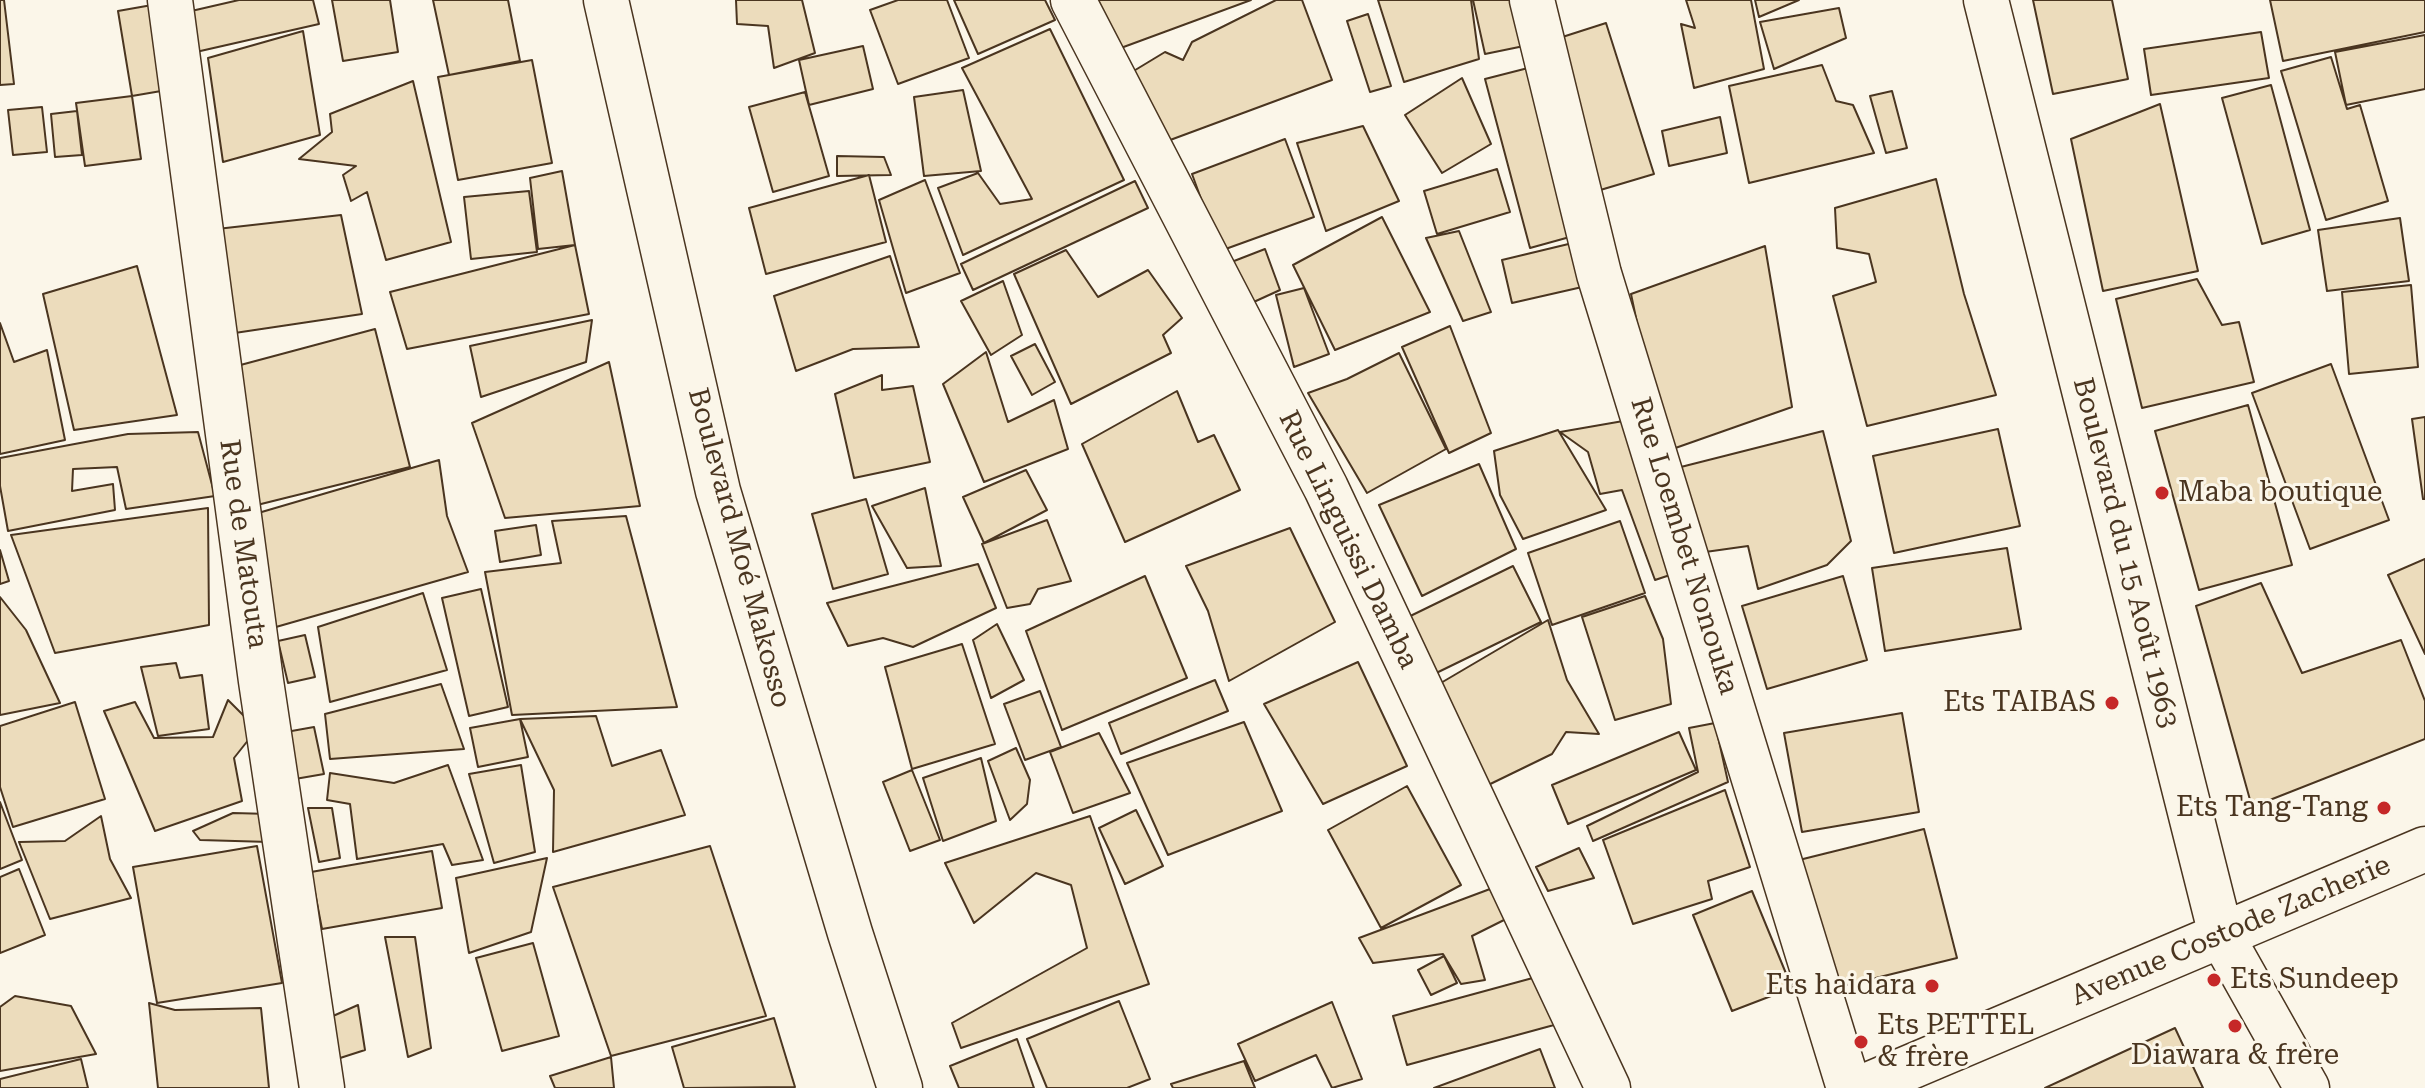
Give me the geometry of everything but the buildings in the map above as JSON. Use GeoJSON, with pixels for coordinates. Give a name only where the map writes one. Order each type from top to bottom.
{"type":"FeatureCollection","features":[{"type":"Feature","properties":{"kind":"street","name":"Rue de Matouta"},"geometry":{"type":"LineString","coordinates":[[170,0],[261,681],[322,1088]]}},
{"type":"Feature","properties":{"kind":"street","name":"Boulevard Moé Makosso"},"geometry":{"type":"LineString","coordinates":[[606,0],[718,491],[850,933],[900,1088]]}},
{"type":"Feature","properties":{"kind":"street","name":"Rue Linguissi Damba"},"geometry":{"type":"LineString","coordinates":[[1073,0],[1326,488],[1608,1088]]}},
{"type":"Feature","properties":{"kind":"street","name":"Rue Loembet Nonouka"},"geometry":{"type":"LineString","coordinates":[[1532,0],[1599,274],[1849,1088]]}},
{"type":"Feature","properties":{"kind":"street","name":"Boulevard du 15 Août 1963"},"geometry":{"type":"LineString","coordinates":[[1986,0],[2221,935],[2307,1088]]}},
{"type":"Feature","properties":{"kind":"street","name":"Avenue Costode Zacherie"},"geometry":{"type":"LineString","coordinates":[[1861,1088],[2425,849]]}},
{"type":"Feature","properties":{"kind":"place","name":"Maba boutique"},"geometry":{"type":"Point","coordinates":[2162,493]}},
{"type":"Feature","properties":{"kind":"place","name":"Ets TAIBAS"},"geometry":{"type":"Point","coordinates":[2112,703]}},
{"type":"Feature","properties":{"kind":"place","name":"Ets Tang-Tang"},"geometry":{"type":"Point","coordinates":[2384,808]}},
{"type":"Feature","properties":{"kind":"place","name":"Ets Sundeep"},"geometry":{"type":"Point","coordinates":[2214,980]}},
{"type":"Feature","properties":{"kind":"place","name":"Ets haidara"},"geometry":{"type":"Point","coordinates":[1932,986]}},
{"type":"Feature","properties":{"kind":"place","name":"Diawara & frère"},"geometry":{"type":"Point","coordinates":[2235,1026]}},
{"type":"Feature","properties":{"kind":"place","name":"Ets PETTEL & frère"},"geometry":{"type":"Point","coordinates":[1861,1042]}}]}
